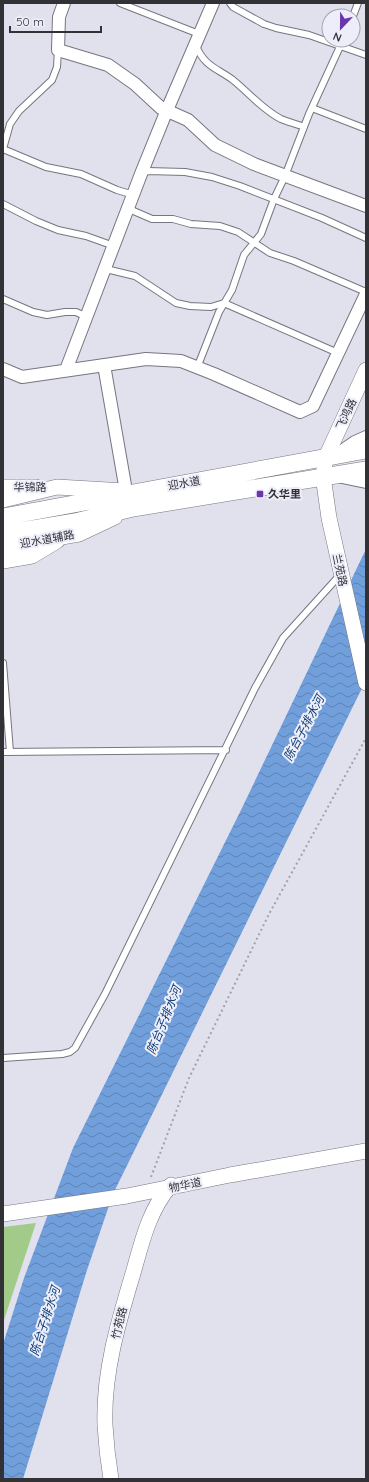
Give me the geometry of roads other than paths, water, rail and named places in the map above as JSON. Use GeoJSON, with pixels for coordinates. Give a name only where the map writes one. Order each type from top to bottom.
{"type":"FeatureCollection","features":[{"type":"Feature","properties":{"kind":"main road","name":"迎水道"},"geometry":{"type":"LineString","coordinates":[[3,534],[75,522],[131,497],[366,450]]}},
{"type":"Feature","properties":{"kind":"main road","name":"迎水道"},"geometry":{"type":"LineString","coordinates":[[3,517],[131,497],[366,470]]}},
{"type":"Feature","properties":{"kind":"street"},"geometry":{"type":"LineString","coordinates":[[64,3],[59,17],[58,50],[108,66],[135,84],[160,108],[188,120],[215,145],[254,164],[366,206]]}},
{"type":"Feature","properties":{"kind":"street"},"geometry":{"type":"LineString","coordinates":[[66,370],[88,317],[141,174],[213,3]]}},
{"type":"Feature","properties":{"kind":"street"},"geometry":{"type":"LineString","coordinates":[[3,369],[22,376],[146,359],[181,361],[300,412],[313,406],[366,293]]}},
{"type":"Feature","properties":{"kind":"street"},"geometry":{"type":"LineString","coordinates":[[3,500],[57,487],[131,497],[104,365]]}},
{"type":"Feature","properties":{"kind":"street","name":"飞鸿路"},"geometry":{"type":"LineString","coordinates":[[328,475],[331,456],[366,370]]}},
{"type":"Feature","properties":{"kind":"street","name":"飞鸿路"},"geometry":{"type":"LineString","coordinates":[[331,456],[366,390]]}},
{"type":"Feature","properties":{"kind":"street"},"geometry":{"type":"LineString","coordinates":[[331,456],[366,437]]}},
{"type":"Feature","properties":{"kind":"street"},"geometry":{"type":"LineString","coordinates":[[328,475],[366,482]]}},
{"type":"Feature","properties":{"kind":"street","name":"兰苑路"},"geometry":{"type":"LineString","coordinates":[[328,475],[329,518],[366,661]]}},
{"type":"Feature","properties":{"kind":"street","name":"华锦路"},"geometry":{"type":"LineString","coordinates":[[3,488],[57,487]]}},
{"type":"Feature","properties":{"kind":"street","name":"迎水道辅路"},"geometry":{"type":"LineString","coordinates":[[3,547],[79,534],[131,497]]}},
{"type":"Feature","properties":{"kind":"street"},"geometry":{"type":"LineString","coordinates":[[3,561],[32,556],[64,536]]}},
{"type":"Feature","properties":{"kind":"street","name":"兰苑路"},"geometry":{"type":"LineString","coordinates":[[344,576],[366,683]]}},
{"type":"Feature","properties":{"kind":"street","name":"物华道"},"geometry":{"type":"LineString","coordinates":[[129,1191],[149,1183],[175,1185],[366,1144]]}},
{"type":"Feature","properties":{"kind":"street","name":"物华道"},"geometry":{"type":"LineString","coordinates":[[3,1205],[40,1204],[175,1185],[366,1151]]}},
{"type":"Feature","properties":{"kind":"street","name":"竹苑路"},"geometry":{"type":"LineString","coordinates":[[112,1479],[105,1424],[106,1391],[115,1338],[142,1242],[158,1204],[175,1185]]}},
{"type":"Feature","properties":{"kind":"street","name":"竹苑路"},"geometry":{"type":"LineString","coordinates":[[118,1479],[111,1420],[117,1355],[143,1255],[162,1209],[175,1185]]}},
{"type":"Feature","properties":{"kind":"street","name":"物华道"},"geometry":{"type":"LineString","coordinates":[[3,1214],[40,1204]]}},
{"type":"Feature","properties":{"kind":"lane"},"geometry":{"type":"LineString","coordinates":[[120,3],[197,39],[199,54],[207,64],[233,80],[263,106],[281,119],[304,127]]}},
{"type":"Feature","properties":{"kind":"lane"},"geometry":{"type":"LineString","coordinates":[[230,3],[233,7],[264,24],[321,38]]}},
{"type":"Feature","properties":{"kind":"lane"},"geometry":{"type":"LineString","coordinates":[[197,368],[214,324],[224,302],[232,290],[244,255],[261,234],[312,108],[340,48]]}},
{"type":"Feature","properties":{"kind":"lane"},"geometry":{"type":"LineString","coordinates":[[352,48],[366,55]]}},
{"type":"Feature","properties":{"kind":"lane"},"geometry":{"type":"LineString","coordinates":[[58,50],[57,67],[52,80],[19,111],[10,124],[3,149],[41,165],[81,174],[117,190],[134,195]]}},
{"type":"Feature","properties":{"kind":"lane"},"geometry":{"type":"LineString","coordinates":[[312,108],[366,129]]}},
{"type":"Feature","properties":{"kind":"lane"},"geometry":{"type":"LineString","coordinates":[[141,174],[147,171],[185,172],[212,177],[240,186],[322,218],[366,238]]}},
{"type":"Feature","properties":{"kind":"lane"},"geometry":{"type":"LineString","coordinates":[[3,204],[36,222],[58,230],[86,236],[114,246]]}},
{"type":"Feature","properties":{"kind":"lane"},"geometry":{"type":"LineString","coordinates":[[129,209],[152,219],[173,219],[191,224],[220,226],[238,232],[270,253],[294,261],[366,293]]}},
{"type":"Feature","properties":{"kind":"lane"},"geometry":{"type":"LineString","coordinates":[[106,269],[135,276],[176,303],[190,306],[211,307],[224,302],[338,353]]}},
{"type":"Feature","properties":{"kind":"lane"},"geometry":{"type":"LineString","coordinates":[[3,299],[33,312],[47,315],[76,312],[88,317]]}},
{"type":"Feature","properties":{"kind":"lane"},"geometry":{"type":"LineString","coordinates":[[3,1058],[62,1054],[70,1052],[75,1048],[105,994],[226,750],[255,688],[283,638],[344,576]]}},
{"type":"Feature","properties":{"kind":"lane"},"geometry":{"type":"LineString","coordinates":[[3,664],[10,752]]}},
{"type":"Feature","properties":{"kind":"lane"},"geometry":{"type":"LineString","coordinates":[[3,752],[226,750]]}},
{"type":"Feature","properties":{"kind":"water","name":"陈台子排水河"},"geometry":{"type":"Polygon","coordinates":[[[366,549],[366,680],[113,1194],[87,1270],[23,1479],[3,1479],[3,1344],[24,1278],[73,1148],[241,810],[366,549]]]}},
{"type":"Feature","properties":{"kind":"place","name":"久华里"},"geometry":{"type":"Point","coordinates":[260,494]}}]}
